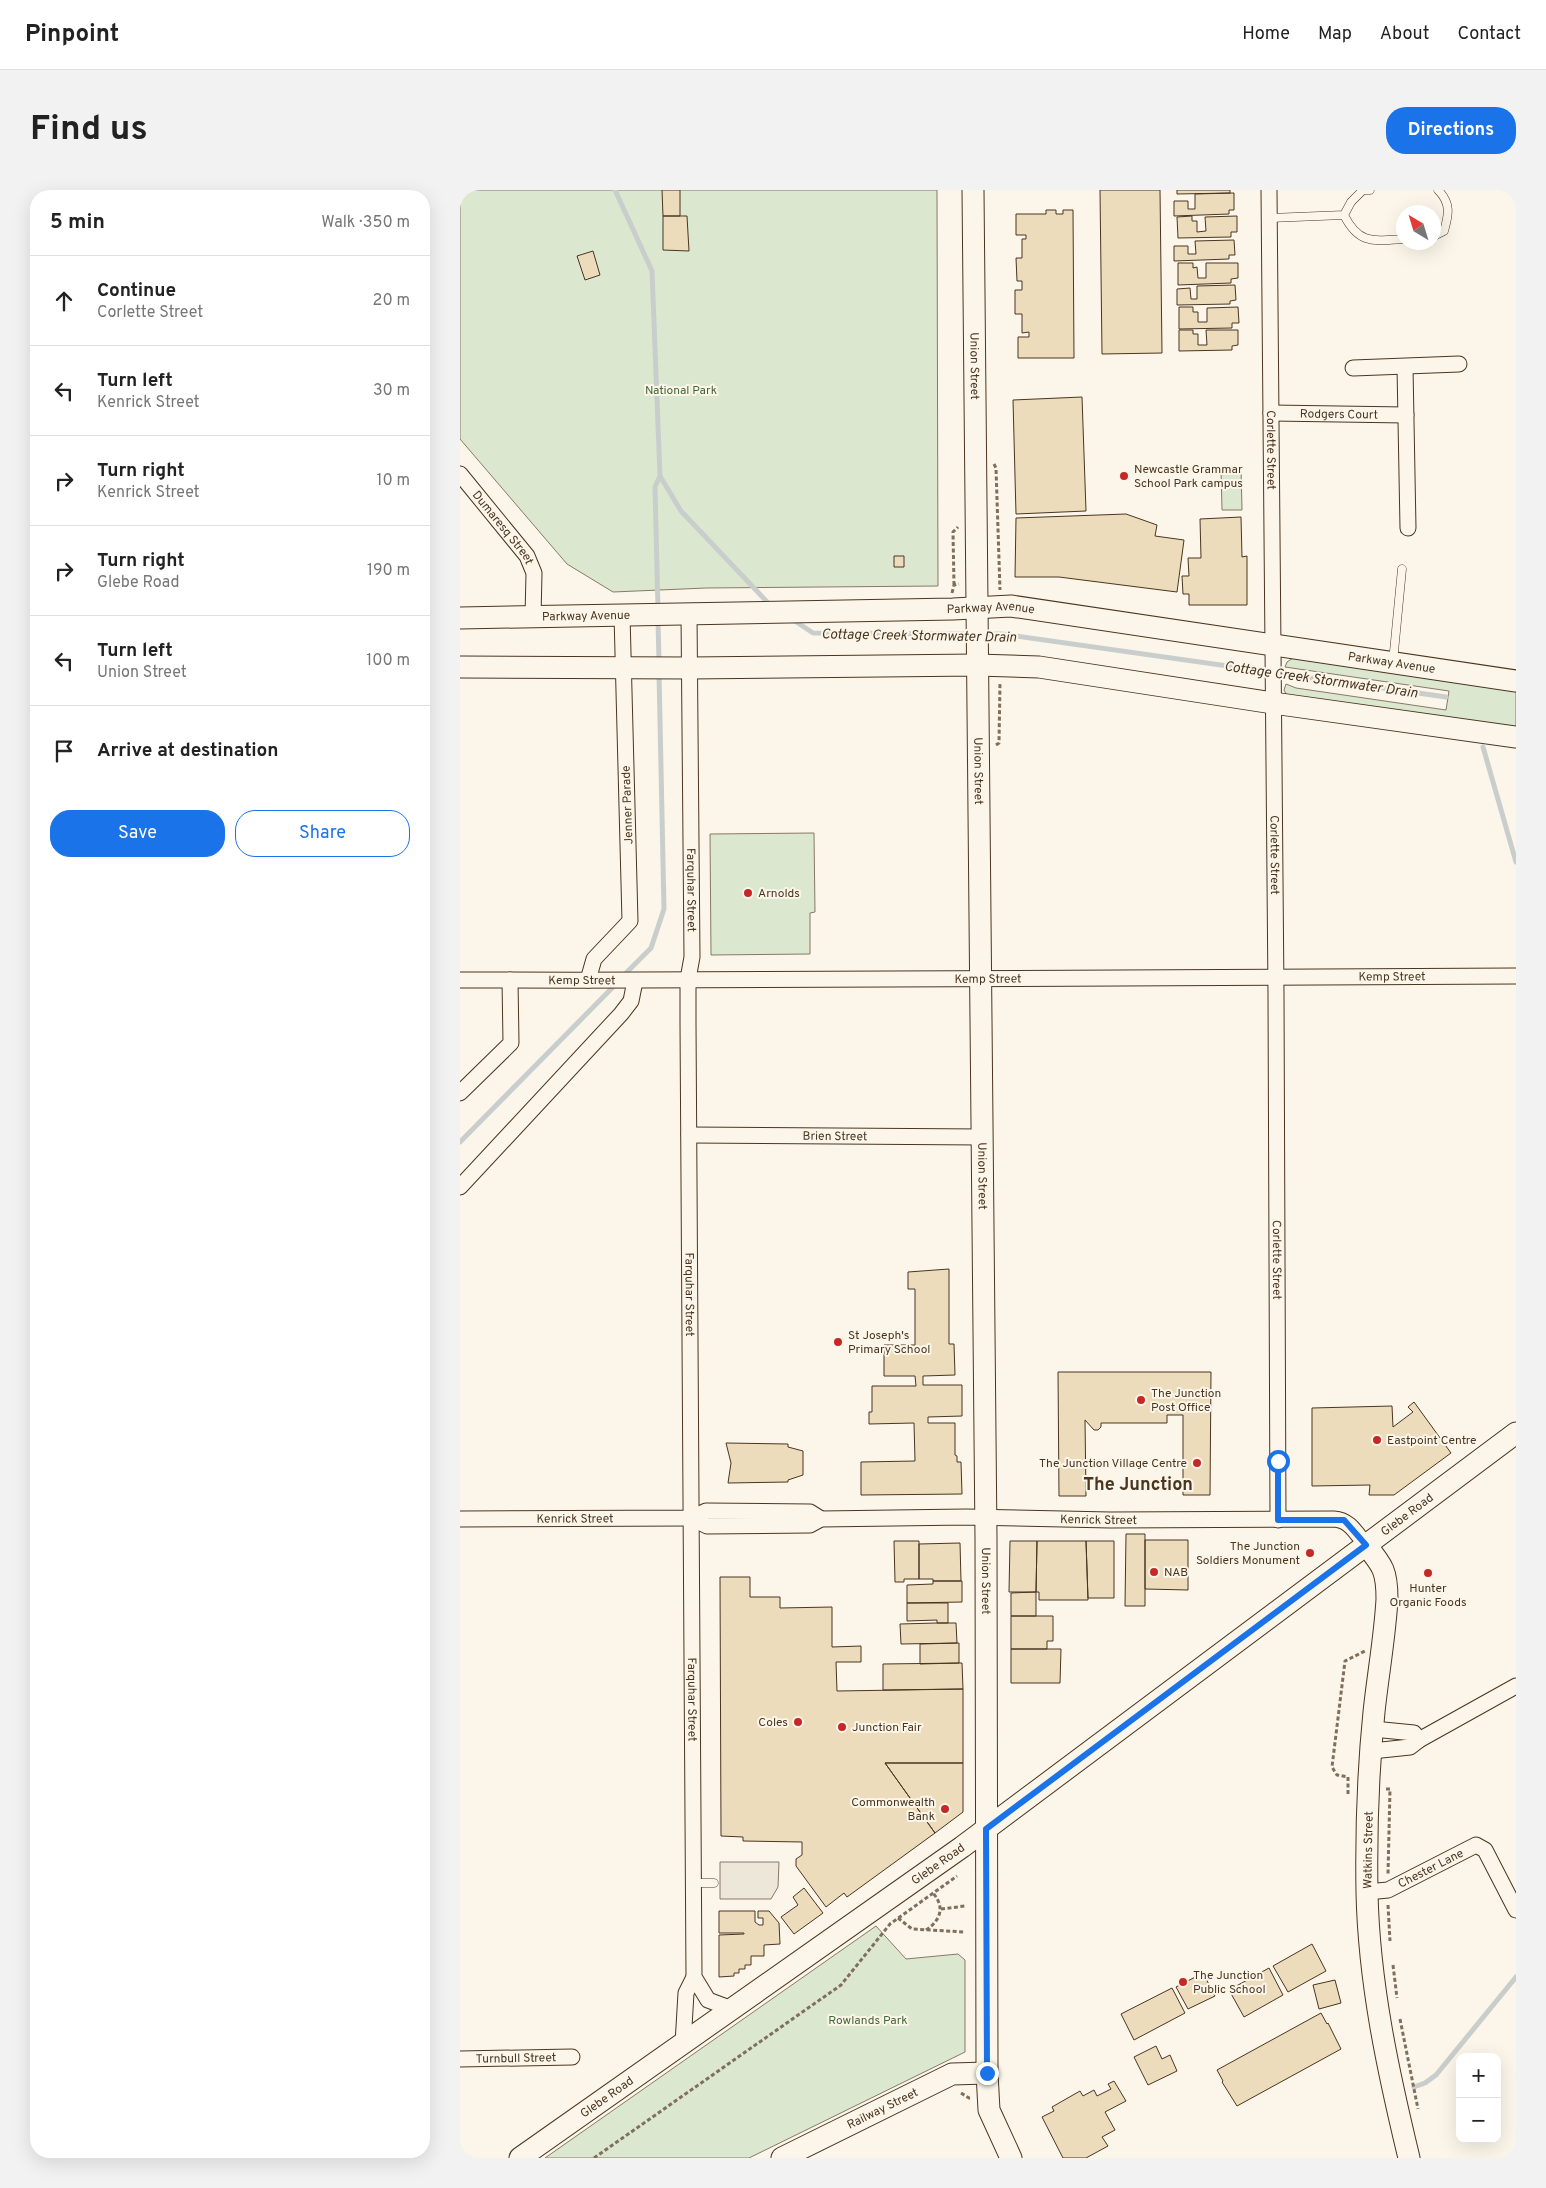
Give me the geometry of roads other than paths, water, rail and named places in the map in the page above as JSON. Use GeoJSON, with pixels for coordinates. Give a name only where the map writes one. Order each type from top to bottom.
{"type":"FeatureCollection","features":[{"type":"Feature","properties":{"kind":"main road","name":"Union Street"},"geometry":{"type":"LineString","coordinates":[[972,190],[983,1137],[987,2073],[989,2110],[1011,2158]]}},
{"type":"Feature","properties":{"kind":"main road","name":"Parkway Avenue"},"geometry":{"type":"LineString","coordinates":[[460,618],[811,611],[977,614],[1011,606],[1516,680]]}},
{"type":"Feature","properties":{"kind":"main road"},"geometry":{"type":"LineString","coordinates":[[460,667],[689,668],[977,657],[1273,703],[1516,737]]}},
{"type":"Feature","properties":{"kind":"main road","name":"Glebe Road"},"geometry":{"type":"LineString","coordinates":[[520,2158],[986,1829],[1516,1433]]}},
{"type":"Feature","properties":{"kind":"main road","name":"Watkins Street"},"geometry":{"type":"LineString","coordinates":[[1366,1545],[1383,1567],[1387,1584],[1387,1604],[1373,1729],[1372,1751],[1377,1891],[1369,1929],[1379,2022],[1409,2158]]}},
{"type":"Feature","properties":{"kind":"main road","name":"Railway Street"},"geometry":{"type":"LineString","coordinates":[[782,2158],[952,2074],[987,2073]]}},
{"type":"Feature","properties":{"kind":"street","name":"Corlette Street"},"geometry":{"type":"LineString","coordinates":[[1269,190],[1276,978],[1278,1520]]}},
{"type":"Feature","properties":{"kind":"street"},"geometry":{"type":"LineString","coordinates":[[1353,368],[1459,364]]}},
{"type":"Feature","properties":{"kind":"street"},"geometry":{"type":"LineString","coordinates":[[1405,367],[1408,528]]}},
{"type":"Feature","properties":{"kind":"street","name":"Rodgers Court"},"geometry":{"type":"LineString","coordinates":[[1271,413],[1406,415]]}},
{"type":"Feature","properties":{"kind":"street","name":"Dumaresq Street"},"geometry":{"type":"LineString","coordinates":[[460,474],[527,556],[534,573],[533,618]]}},
{"type":"Feature","properties":{"kind":"street","name":"Farquhar Street"},"geometry":{"type":"LineString","coordinates":[[683,2044],[686,1993],[694,1977],[688,980],[692,957],[689,614]]}},
{"type":"Feature","properties":{"kind":"street","name":"Jenner Parade"},"geometry":{"type":"LineString","coordinates":[[594,980],[594,959],[630,921],[622,615]]}},
{"type":"Feature","properties":{"kind":"street","name":"Kemp Street"},"geometry":{"type":"LineString","coordinates":[[460,980],[630,981],[981,977],[1276,978],[1516,976]]}},
{"type":"Feature","properties":{"kind":"street"},"geometry":{"type":"LineString","coordinates":[[460,1093],[510,1043],[510,980]]}},
{"type":"Feature","properties":{"kind":"street"},"geometry":{"type":"LineString","coordinates":[[460,1187],[621,1014],[631,1001],[630,981]]}},
{"type":"Feature","properties":{"kind":"street","name":"Brien Street"},"geometry":{"type":"LineString","coordinates":[[689,1134],[983,1137]]}},
{"type":"Feature","properties":{"kind":"street","name":"Kenrick Street"},"geometry":{"type":"LineString","coordinates":[[460,1519],[691,1518],[707,1526],[810,1525],[821,1519],[1344,1520],[1366,1545]]}},
{"type":"Feature","properties":{"kind":"street"},"geometry":{"type":"LineString","coordinates":[[1372,1751],[1410,1748],[1419,1740],[1516,1686]]}},
{"type":"Feature","properties":{"kind":"street"},"geometry":{"type":"LineString","coordinates":[[1373,1729],[1414,1733],[1419,1740]]}},
{"type":"Feature","properties":{"kind":"street","name":"Chester Lane"},"geometry":{"type":"LineString","coordinates":[[1377,1891],[1476,1845],[1485,1850],[1516,1910]]}},
{"type":"Feature","properties":{"kind":"street"},"geometry":{"type":"LineString","coordinates":[[694,1977],[708,2000],[732,2009]]}},
{"type":"Feature","properties":{"kind":"street","name":"Turnbull Street"},"geometry":{"type":"LineString","coordinates":[[460,2059],[572,2057]]}},
{"type":"Feature","properties":{"kind":"lane"},"geometry":{"type":"LineString","coordinates":[[1344,215],[1363,190],[1370,190]]}},
{"type":"Feature","properties":{"kind":"lane"},"geometry":{"type":"LineString","coordinates":[[1438,190],[1446,197],[1450,212],[1444,231],[1441,232]]}},
{"type":"Feature","properties":{"kind":"lane"},"geometry":{"type":"LineString","coordinates":[[1269,218],[1344,215]]}},
{"type":"Feature","properties":{"kind":"lane"},"geometry":{"type":"LineString","coordinates":[[1344,215],[1350,226],[1361,237],[1371,241],[1396,239]]}},
{"type":"Feature","properties":{"kind":"lane"},"geometry":{"type":"LineString","coordinates":[[1392,662],[1402,569]]}},
{"type":"Feature","properties":{"kind":"lane"},"geometry":{"type":"LineString","coordinates":[[693,1883],[714,1883]]}},
{"type":"Feature","properties":{"kind":"waterway","name":"Cottage Creek Stormwater Drain"},"geometry":{"type":"LineString","coordinates":[[615,190],[652,271],[660,476],[681,511],[770,605]]}},
{"type":"Feature","properties":{"kind":"waterway"},"geometry":{"type":"LineString","coordinates":[[658,609],[655,487],[660,476]]}},
{"type":"Feature","properties":{"kind":"waterway","name":"Cottage Creek Stormwater Drain"},"geometry":{"type":"LineString","coordinates":[[792,619],[813,633],[971,634]]}},
{"type":"Feature","properties":{"kind":"waterway"},"geometry":{"type":"LineString","coordinates":[[658,620],[659,662]]}},
{"type":"Feature","properties":{"kind":"waterway","name":"Cottage Creek Stormwater Drain"},"geometry":{"type":"LineString","coordinates":[[982,634],[1002,634],[1446,697]]}},
{"type":"Feature","properties":{"kind":"waterway"},"geometry":{"type":"LineString","coordinates":[[623,976],[651,948],[664,909],[659,673]]}},
{"type":"Feature","properties":{"kind":"waterway","name":"Cottage Creek Stormwater Drain"},"geometry":{"type":"LineString","coordinates":[[1483,747],[1516,862]]}},
{"type":"Feature","properties":{"kind":"waterway"},"geometry":{"type":"LineString","coordinates":[[460,1142],[616,984]]}},
{"type":"Feature","properties":{"kind":"waterway"},"geometry":{"type":"LineString","coordinates":[[1414,2087],[1425,2083],[1436,2075],[1516,1977]]}},
{"type":"Feature","properties":{"kind":"place","name":"Newcastle Grammar School Park campus"},"geometry":{"type":"Point","coordinates":[1124,476]}},
{"type":"Feature","properties":{"kind":"place","name":"Arnolds"},"geometry":{"type":"Point","coordinates":[748,893]}},
{"type":"Feature","properties":{"kind":"place","name":"St Joseph's Primary School"},"geometry":{"type":"Point","coordinates":[838,1342]}},
{"type":"Feature","properties":{"kind":"place","name":"The Junction Post Office"},"geometry":{"type":"Point","coordinates":[1141,1400]}},
{"type":"Feature","properties":{"kind":"place","name":"Eastpoint Centre"},"geometry":{"type":"Point","coordinates":[1377,1440]}},
{"type":"Feature","properties":{"kind":"place","name":"The Junction Village Centre"},"geometry":{"type":"Point","coordinates":[1197,1463]}},
{"type":"Feature","properties":{"kind":"place","name":"The Junction Soldiers Monument"},"geometry":{"type":"Point","coordinates":[1310,1553]}},
{"type":"Feature","properties":{"kind":"place","name":"NAB"},"geometry":{"type":"Point","coordinates":[1154,1572]}},
{"type":"Feature","properties":{"kind":"place","name":"Hunter Organic Foods"},"geometry":{"type":"Point","coordinates":[1428,1573]}},
{"type":"Feature","properties":{"kind":"place","name":"Coles"},"geometry":{"type":"Point","coordinates":[798,1722]}},
{"type":"Feature","properties":{"kind":"place","name":"Junction Fair"},"geometry":{"type":"Point","coordinates":[842,1727]}},
{"type":"Feature","properties":{"kind":"place","name":"Commonwealth Bank"},"geometry":{"type":"Point","coordinates":[945,1809]}},
{"type":"Feature","properties":{"kind":"place","name":"The Junction Public School"},"geometry":{"type":"Point","coordinates":[1183,1982]}},
{"type":"Feature","properties":{"kind":"district","name":"The Junction"},"geometry":{"type":"Point","coordinates":[1138,1484]}},
{"type":"Feature","properties":{"kind":"park label","name":"National Park"},"geometry":{"type":"Point","coordinates":[681,390]}},
{"type":"Feature","properties":{"kind":"park label","name":"Rowlands Park"},"geometry":{"type":"Point","coordinates":[868,2020]}}]}
